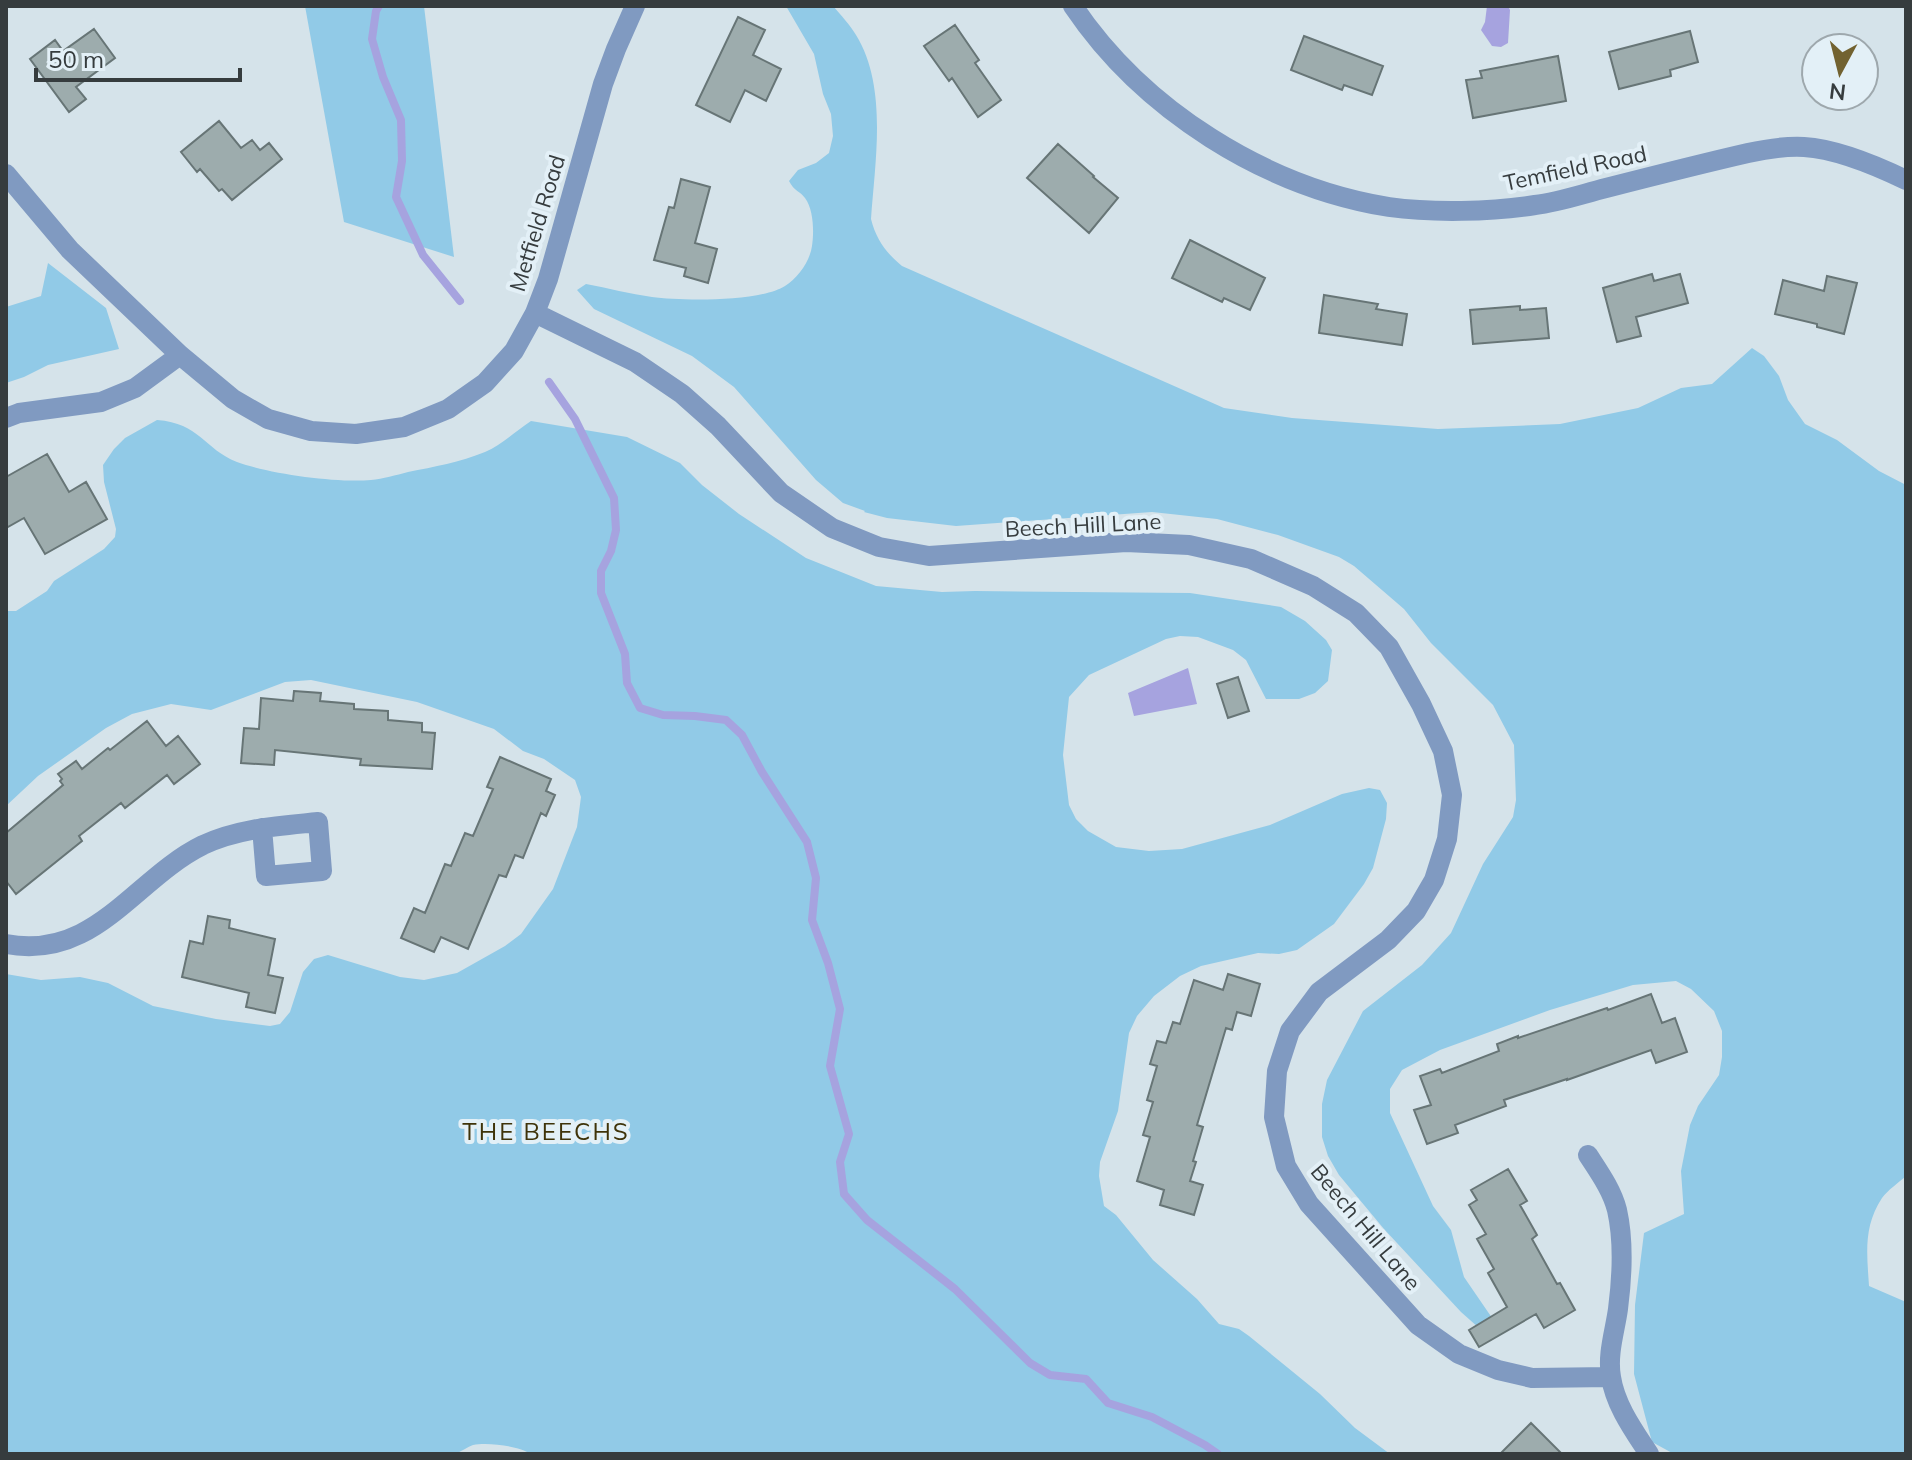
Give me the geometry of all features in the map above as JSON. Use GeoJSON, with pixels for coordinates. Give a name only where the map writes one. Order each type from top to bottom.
{"type":"FeatureCollection","features":[{"type":"Feature","properties":{"kind":"street","name":"Metfield Road"},"geometry":{"type":"LineString","coordinates":[[6,174],[70,250],[180,355],[233,399],[268,419],[311,431],[356,434],[404,427],[448,409],[485,383],[514,351],[535,313],[548,279],[603,84],[635,6]]}},
{"type":"Feature","properties":{"kind":"street","name":"Temfield Road"},"geometry":{"type":"LineString","coordinates":[[1073,6],[1090,31],[1132,76],[1174,112],[1222,145],[1262,166],[1351,199],[1429,210],[1536,205],[1773,148],[1806,147],[1837,153],[1906,180]]}},
{"type":"Feature","properties":{"kind":"street","name":"Beech Hill Lane"},"geometry":{"type":"LineString","coordinates":[[535,313],[635,362],[682,394],[718,426],[781,493],[832,528],[879,547],[929,556],[1126,542],[1189,545],[1251,559],[1313,586],[1356,613],[1389,647],[1443,751],[1452,795],[1447,839],[1434,880],[1416,911],[1388,940],[1319,992],[1290,1031],[1277,1071],[1274,1117],[1286,1166],[1309,1204],[1418,1325],[1459,1354],[1498,1370],[1532,1378],[1611,1377]]}},
{"type":"Feature","properties":{"kind":"street"},"geometry":{"type":"LineString","coordinates":[[6,418],[19,413],[101,402],[135,388],[180,355]]}},
{"type":"Feature","properties":{"kind":"street"},"geometry":{"type":"LineString","coordinates":[[6,944],[25,947],[56,943],[84,932],[117,912],[183,857],[226,836],[262,828]]}},
{"type":"Feature","properties":{"kind":"street"},"geometry":{"type":"LineString","coordinates":[[1588,1155],[1606,1183],[1617,1210],[1621,1246],[1622,1268],[1612,1341],[1611,1377],[1624,1415],[1649,1454]]}},
{"type":"Feature","properties":{"kind":"shaded area"},"geometry":{"type":"Polygon","coordinates":[[[305,6],[424,6],[454,257],[344,222],[305,6]]]}},
{"type":"Feature","properties":{"kind":"shaded area"},"geometry":{"type":"Polygon","coordinates":[[[786,6],[833,6],[854,31],[866,55],[876,101],[877,125],[871,219],[886,251],[896,261],[1224,408],[1292,418],[1438,429],[1560,424],[1638,408],[1681,388],[1712,384],[1752,348],[1764,356],[1779,376],[1788,400],[1805,424],[1837,440],[1879,471],[1906,485],[1906,1176],[1884,1195],[1876,1209],[1869,1230],[1867,1252],[1869,1286],[1906,1302],[1906,1452],[1674,1454],[1652,1442],[1634,1374],[1635,1305],[1644,1233],[1684,1214],[1681,1171],[1690,1125],[1698,1106],[1719,1075],[1722,1057],[1722,1031],[1714,1011],[1691,989],[1676,981],[1633,985],[1550,1010],[1440,1050],[1402,1070],[1390,1089],[1390,1113],[1433,1206],[1451,1230],[1464,1277],[1501,1331],[1479,1328],[1461,1312],[1339,1175],[1322,1137],[1322,1104],[1327,1080],[1363,1011],[1422,965],[1451,933],[1483,864],[1513,817],[1516,800],[1514,745],[1493,705],[1431,643],[1404,609],[1339,557],[1278,535],[1217,519],[1152,512],[956,526],[887,518],[864,512],[843,503],[816,480],[734,387],[692,356],[594,309],[577,290],[586,284],[665,298],[740,298],[785,286],[803,269],[812,246],[812,215],[805,198],[789,181],[798,170],[816,163],[829,153],[833,136],[831,114],[814,54],[786,6]]]}},
{"type":"Feature","properties":{"kind":"shaded area"},"geometry":{"type":"Polygon","coordinates":[[[1487,6],[1508,6],[1510,10],[1508,43],[1501,47],[1492,46],[1481,30],[1487,6]]]}},
{"type":"Feature","properties":{"kind":"shaded area"},"geometry":{"type":"Polygon","coordinates":[[[48,263],[106,308],[119,349],[48,365],[6,383],[6,307],[41,296],[48,263]]]}},
{"type":"Feature","properties":{"kind":"shaded area"},"geometry":{"type":"Polygon","coordinates":[[[157,420],[193,431],[237,462],[285,474],[357,481],[380,479],[466,459],[503,442],[531,421],[627,437],[680,463],[739,514],[806,558],[876,586],[942,592],[1190,593],[1281,607],[1305,621],[1326,640],[1332,650],[1328,681],[1315,693],[1299,699],[1266,699],[1246,660],[1233,650],[1198,637],[1180,636],[1166,639],[1089,675],[1069,697],[1063,755],[1069,805],[1076,819],[1088,831],[1116,847],[1149,851],[1182,849],[1270,825],[1342,794],[1369,788],[1380,790],[1387,803],[1373,868],[1334,924],[1297,950],[1279,954],[1258,953],[1201,966],[1180,976],[1154,996],[1137,1016],[1129,1033],[1118,1111],[1100,1162],[1099,1176],[1104,1206],[1116,1215],[1153,1260],[1197,1299],[1219,1324],[1239,1329],[1249,1336],[1320,1394],[1355,1428],[1390,1454],[531,1454],[487,1444],[473,1445],[456,1454],[6,1454],[6,974],[41,980],[80,977],[108,983],[153,1006],[216,1019],[270,1026],[280,1024],[290,1012],[303,972],[314,959],[328,955],[400,977],[424,980],[457,973],[505,946],[521,934],[553,889],[577,827],[581,797],[575,780],[544,759],[523,751],[494,729],[417,702],[311,680],[285,682],[211,710],[171,704],[132,714],[106,728],[38,776],[6,806],[6,611],[16,611],[47,591],[54,581],[104,549],[115,537],[103,465],[125,438],[157,420]]]}},
{"type":"Feature","properties":{"kind":"shaded area"},"geometry":{"type":"Polygon","coordinates":[[[1188,668],[1197,704],[1134,716],[1128,693],[1188,668]]]}},
{"type":"Feature","properties":{"kind":"building"},"geometry":{"type":"Polygon","coordinates":[[[738,17],[765,30],[753,55],[781,69],[766,101],[745,90],[730,122],[696,105],[738,17]]]}},
{"type":"Feature","properties":{"kind":"building"},"geometry":{"type":"Polygon","coordinates":[[[955,25],[979,60],[975,63],[1001,100],[978,117],[952,78],[949,81],[924,46],[955,25]]]}},
{"type":"Feature","properties":{"kind":"building"},"geometry":{"type":"Polygon","coordinates":[[[94,29],[115,58],[76,87],[86,99],[69,112],[30,59],[55,40],[63,51],[94,29]]]}},
{"type":"Feature","properties":{"kind":"building"},"geometry":{"type":"Polygon","coordinates":[[[1690,31],[1698,62],[1670,70],[1671,76],[1619,89],[1609,52],[1690,31]]]}},
{"type":"Feature","properties":{"kind":"building"},"geometry":{"type":"Polygon","coordinates":[[[1304,36],[1383,66],[1372,95],[1344,85],[1342,90],[1291,70],[1304,36]]]}},
{"type":"Feature","properties":{"kind":"building"},"geometry":{"type":"Polygon","coordinates":[[[1558,56],[1566,101],[1473,118],[1466,80],[1482,78],[1480,71],[1558,56]]]}},
{"type":"Feature","properties":{"kind":"building"},"geometry":{"type":"Polygon","coordinates":[[[219,121],[241,148],[252,140],[260,150],[269,143],[282,159],[232,200],[222,189],[219,191],[200,169],[197,172],[181,152],[219,121]]]}},
{"type":"Feature","properties":{"kind":"building"},"geometry":{"type":"Polygon","coordinates":[[[1058,144],[1118,198],[1089,233],[1027,178],[1058,144]]]}},
{"type":"Feature","properties":{"kind":"building"},"geometry":{"type":"Polygon","coordinates":[[[681,179],[710,187],[695,243],[717,249],[708,283],[684,276],[686,268],[654,260],[669,207],[674,208],[681,179]]]}},
{"type":"Feature","properties":{"kind":"building"},"geometry":{"type":"Polygon","coordinates":[[[1190,240],[1265,278],[1250,310],[1224,298],[1222,302],[1172,278],[1190,240]]]}},
{"type":"Feature","properties":{"kind":"building"},"geometry":{"type":"Polygon","coordinates":[[[1652,274],[1654,281],[1680,274],[1688,303],[1636,317],[1641,336],[1617,342],[1603,288],[1652,274]]]}},
{"type":"Feature","properties":{"kind":"building"},"geometry":{"type":"Polygon","coordinates":[[[1827,276],[1857,283],[1844,334],[1775,314],[1783,280],[1824,291],[1827,276]]]}},
{"type":"Feature","properties":{"kind":"building"},"geometry":{"type":"Polygon","coordinates":[[[1324,295],[1378,304],[1376,309],[1407,314],[1402,345],[1319,333],[1324,295]]]}},
{"type":"Feature","properties":{"kind":"building"},"geometry":{"type":"Polygon","coordinates":[[[1520,306],[1520,310],[1546,308],[1549,338],[1473,344],[1470,310],[1520,306]]]}},
{"type":"Feature","properties":{"kind":"building"},"geometry":{"type":"Polygon","coordinates":[[[47,454],[69,492],[86,482],[107,519],[45,554],[24,518],[6,528],[6,477],[47,454]]]}},
{"type":"Feature","properties":{"kind":"building"},"geometry":{"type":"Polygon","coordinates":[[[1238,677],[1249,711],[1228,718],[1217,684],[1238,677]]]}},
{"type":"Feature","properties":{"kind":"building"},"geometry":{"type":"Polygon","coordinates":[[[294,691],[321,693],[320,701],[354,704],[354,709],[388,711],[388,720],[422,723],[422,732],[435,733],[432,769],[360,765],[361,759],[275,750],[274,765],[241,763],[244,728],[259,729],[261,698],[293,701],[294,691]]]}},
{"type":"Feature","properties":{"kind":"building"},"geometry":{"type":"Polygon","coordinates":[[[147,721],[166,746],[178,736],[200,764],[174,784],[167,775],[125,808],[121,803],[79,836],[82,841],[16,894],[6,881],[6,833],[63,785],[58,774],[76,761],[82,769],[147,721]]]}},
{"type":"Feature","properties":{"kind":"building"},"geometry":{"type":"Polygon","coordinates":[[[500,757],[551,779],[546,791],[555,795],[546,816],[541,813],[523,858],[515,855],[506,877],[499,875],[468,949],[441,937],[434,952],[401,938],[414,908],[425,913],[445,864],[451,866],[465,833],[473,836],[493,789],[487,787],[500,757]]]}},
{"type":"Feature","properties":{"kind":"building"},"geometry":{"type":"Polygon","coordinates":[[[208,916],[230,920],[229,928],[275,939],[268,975],[283,978],[275,1013],[246,1007],[249,993],[182,977],[190,941],[203,944],[208,916]]]}},
{"type":"Feature","properties":{"kind":"building"},"geometry":{"type":"Polygon","coordinates":[[[1228,974],[1260,984],[1251,1016],[1237,1012],[1232,1030],[1226,1028],[1197,1125],[1203,1127],[1190,1181],[1203,1185],[1194,1215],[1160,1205],[1164,1190],[1137,1181],[1150,1137],[1143,1135],[1153,1102],[1147,1100],[1157,1066],[1150,1064],[1157,1041],[1166,1043],[1173,1022],[1180,1024],[1194,980],[1223,990],[1228,974]]]}},
{"type":"Feature","properties":{"kind":"building"},"geometry":{"type":"Polygon","coordinates":[[[1651,994],[1662,1023],[1675,1018],[1687,1052],[1656,1063],[1651,1050],[1504,1100],[1506,1106],[1455,1125],[1458,1133],[1427,1144],[1414,1110],[1431,1105],[1420,1076],[1440,1069],[1442,1073],[1499,1051],[1497,1044],[1518,1036],[1651,994]]]}},
{"type":"Feature","properties":{"kind":"building"},"geometry":{"type":"Polygon","coordinates":[[[1508,1169],[1527,1201],[1520,1205],[1537,1235],[1532,1239],[1575,1310],[1544,1328],[1536,1314],[1479,1347],[1469,1330],[1507,1307],[1488,1273],[1494,1269],[1477,1239],[1486,1234],[1469,1205],[1477,1200],[1471,1190],[1508,1169]]]}},
{"type":"Feature","properties":{"kind":"building"},"geometry":{"type":"Polygon","coordinates":[[[1531,1423],[1562,1454],[1500,1454],[1531,1423]]]}},
{"type":"Feature","properties":{"kind":"waterway"},"geometry":{"type":"LineString","coordinates":[[379,6],[372,39],[383,77],[401,120],[402,161],[396,197],[423,255],[460,301]]}},
{"type":"Feature","properties":{"kind":"waterway"},"geometry":{"type":"LineString","coordinates":[[549,382],[575,419],[614,498],[616,530],[611,551],[601,571],[601,593],[625,654],[627,683],[640,708],[663,715],[726,720],[742,735],[807,842],[816,878],[812,920],[840,1009],[830,1066],[849,1134],[840,1162],[844,1194],[867,1220],[955,1289],[1030,1363],[1050,1375],[1086,1379],[1108,1403],[1152,1417],[1218,1454]]}},
{"type":"Feature","properties":{"kind":"district","name":"THE BEECHS"},"geometry":{"type":"Point","coordinates":[546,1131]}}]}
